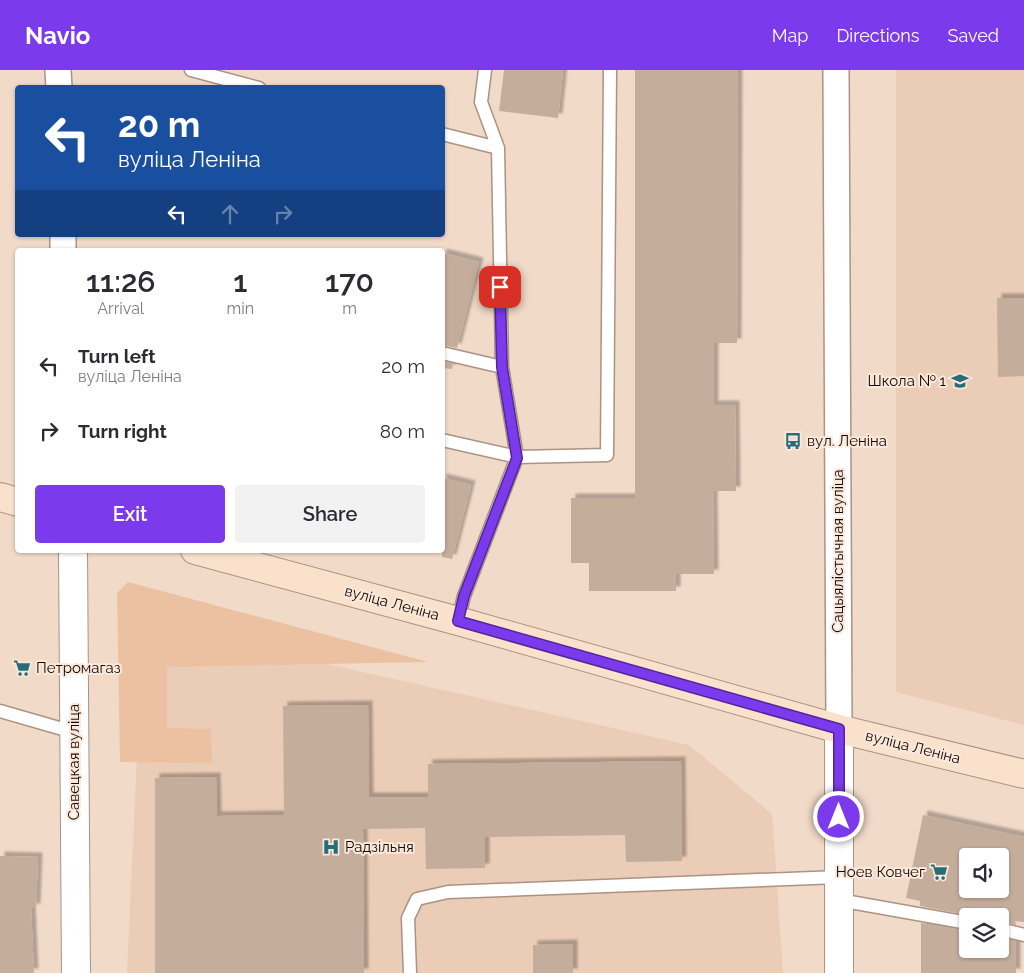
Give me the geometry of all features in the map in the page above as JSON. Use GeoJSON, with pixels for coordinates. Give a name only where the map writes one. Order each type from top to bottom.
{"type":"FeatureCollection","features":[{"type":"Feature","properties":{"kind":"main road"},"geometry":{"type":"LineString","coordinates":[[0,497],[15,501]]}},
{"type":"Feature","properties":{"kind":"main road","name":"вуліца Леніна"},"geometry":{"type":"LineString","coordinates":[[206,553],[458,621],[839,729],[1024,774]]}},
{"type":"Feature","properties":{"kind":"street"},"geometry":{"type":"LineString","coordinates":[[58,70],[59,85]]}},
{"type":"Feature","properties":{"kind":"street","name":"Сацыялістычная вуліца"},"geometry":{"type":"LineString","coordinates":[[836,70],[839,973]]}},
{"type":"Feature","properties":{"kind":"street","name":"Савецкая вуліца"},"geometry":{"type":"LineString","coordinates":[[73,553],[76,973]]}},
{"type":"Feature","properties":{"kind":"lane"},"geometry":{"type":"LineString","coordinates":[[191,70],[248,85]]}},
{"type":"Feature","properties":{"kind":"lane"},"geometry":{"type":"LineString","coordinates":[[458,621],[464,596],[517,458],[502,367],[498,148],[481,102],[484,70]]}},
{"type":"Feature","properties":{"kind":"lane"},"geometry":{"type":"LineString","coordinates":[[445,441],[517,458],[607,455],[610,70]]}},
{"type":"Feature","properties":{"kind":"lane"},"geometry":{"type":"LineString","coordinates":[[445,135],[498,148]]}},
{"type":"Feature","properties":{"kind":"lane"},"geometry":{"type":"LineString","coordinates":[[445,353],[502,367]]}},
{"type":"Feature","properties":{"kind":"lane"},"geometry":{"type":"LineString","coordinates":[[0,711],[73,732]]}},
{"type":"Feature","properties":{"kind":"lane"},"geometry":{"type":"LineString","coordinates":[[410,973],[408,918],[417,899],[448,892],[839,888],[959,921]]}},
{"type":"Feature","properties":{"kind":"lane"},"geometry":{"type":"LineString","coordinates":[[1009,931],[1024,935]]}},
{"type":"Feature","properties":{"kind":"shaded area","name":"Школа № 1"},"geometry":{"type":"Polygon","coordinates":[[[896,70],[1024,70],[1024,725],[896,692],[896,70]]]}},
{"type":"Feature","properties":{"kind":"shaded area"},"geometry":{"type":"Polygon","coordinates":[[[128,582],[428,662],[167,667],[167,728],[211,729],[212,763],[120,762],[117,593],[128,582]]]}},
{"type":"Feature","properties":{"kind":"shaded area"},"geometry":{"type":"Polygon","coordinates":[[[143,623],[689,745],[772,814],[783,973],[127,973],[143,623]]]}},
{"type":"Feature","properties":{"kind":"building"},"geometry":{"type":"Polygon","coordinates":[[[504,70],[563,70],[558,118],[499,111],[504,70]]]}},
{"type":"Feature","properties":{"kind":"building"},"geometry":{"type":"Polygon","coordinates":[[[635,70],[738,70],[737,343],[714,343],[714,405],[735,405],[736,491],[713,491],[714,574],[676,574],[676,591],[589,591],[589,563],[571,563],[571,498],[635,498],[635,70]]]}},
{"type":"Feature","properties":{"kind":"building"},"geometry":{"type":"Polygon","coordinates":[[[445,254],[479,262],[457,348],[445,346],[445,254]]]}},
{"type":"Feature","properties":{"kind":"building"},"geometry":{"type":"Polygon","coordinates":[[[997,298],[1024,298],[1024,376],[998,377],[997,298]]]}},
{"type":"Feature","properties":{"kind":"building"},"geometry":{"type":"Polygon","coordinates":[[[445,362],[453,364],[452,369],[445,368],[445,362]]]}},
{"type":"Feature","properties":{"kind":"building"},"geometry":{"type":"Polygon","coordinates":[[[445,479],[471,485],[452,559],[442,557],[442,553],[445,553],[445,479]]]}},
{"type":"Feature","properties":{"kind":"building","name":"Радзільня"},"geometry":{"type":"Polygon","coordinates":[[[368,705],[369,797],[428,797],[428,764],[681,761],[682,861],[626,862],[625,835],[485,837],[485,868],[426,869],[425,828],[363,829],[364,973],[155,973],[155,778],[216,777],[217,816],[284,815],[283,706],[368,705]]]}},
{"type":"Feature","properties":{"kind":"building","name":"Ноев Ковчег"},"geometry":{"type":"Polygon","coordinates":[[[923,815],[1024,837],[1024,922],[1015,921],[1016,925],[1009,923],[1009,908],[959,908],[959,914],[920,906],[920,901],[906,898],[923,815]]]}},
{"type":"Feature","properties":{"kind":"building"},"geometry":{"type":"Polygon","coordinates":[[[0,856],[38,857],[36,908],[31,908],[34,973],[0,973],[0,856]]]}},
{"type":"Feature","properties":{"kind":"building"},"geometry":{"type":"Polygon","coordinates":[[[921,923],[959,929],[959,958],[1009,958],[1009,939],[1016,941],[1016,973],[921,973],[921,923]]]}},
{"type":"Feature","properties":{"kind":"building"},"geometry":{"type":"Polygon","coordinates":[[[573,944],[573,973],[533,973],[533,945],[573,944]]]}},
{"type":"Feature","properties":{"kind":"place","name":"Школа № 1"},"geometry":{"type":"Point","coordinates":[960,381]}},
{"type":"Feature","properties":{"kind":"place","name":"вул. Леніна"},"geometry":{"type":"Point","coordinates":[793,441]}},
{"type":"Feature","properties":{"kind":"place","name":"Петромагаз"},"geometry":{"type":"Point","coordinates":[22,668]}},
{"type":"Feature","properties":{"kind":"place","name":"Радзільня"},"geometry":{"type":"Point","coordinates":[331,847]}},
{"type":"Feature","properties":{"kind":"place","name":"Ноев Ковчег"},"geometry":{"type":"Point","coordinates":[939,872]}},
{"type":"Feature","properties":{"kind":"route"},"geometry":{"type":"LineString","coordinates":[[500,287],[502,367],[517,458],[464,596],[458,621],[839,729],[839,817]]}}]}
